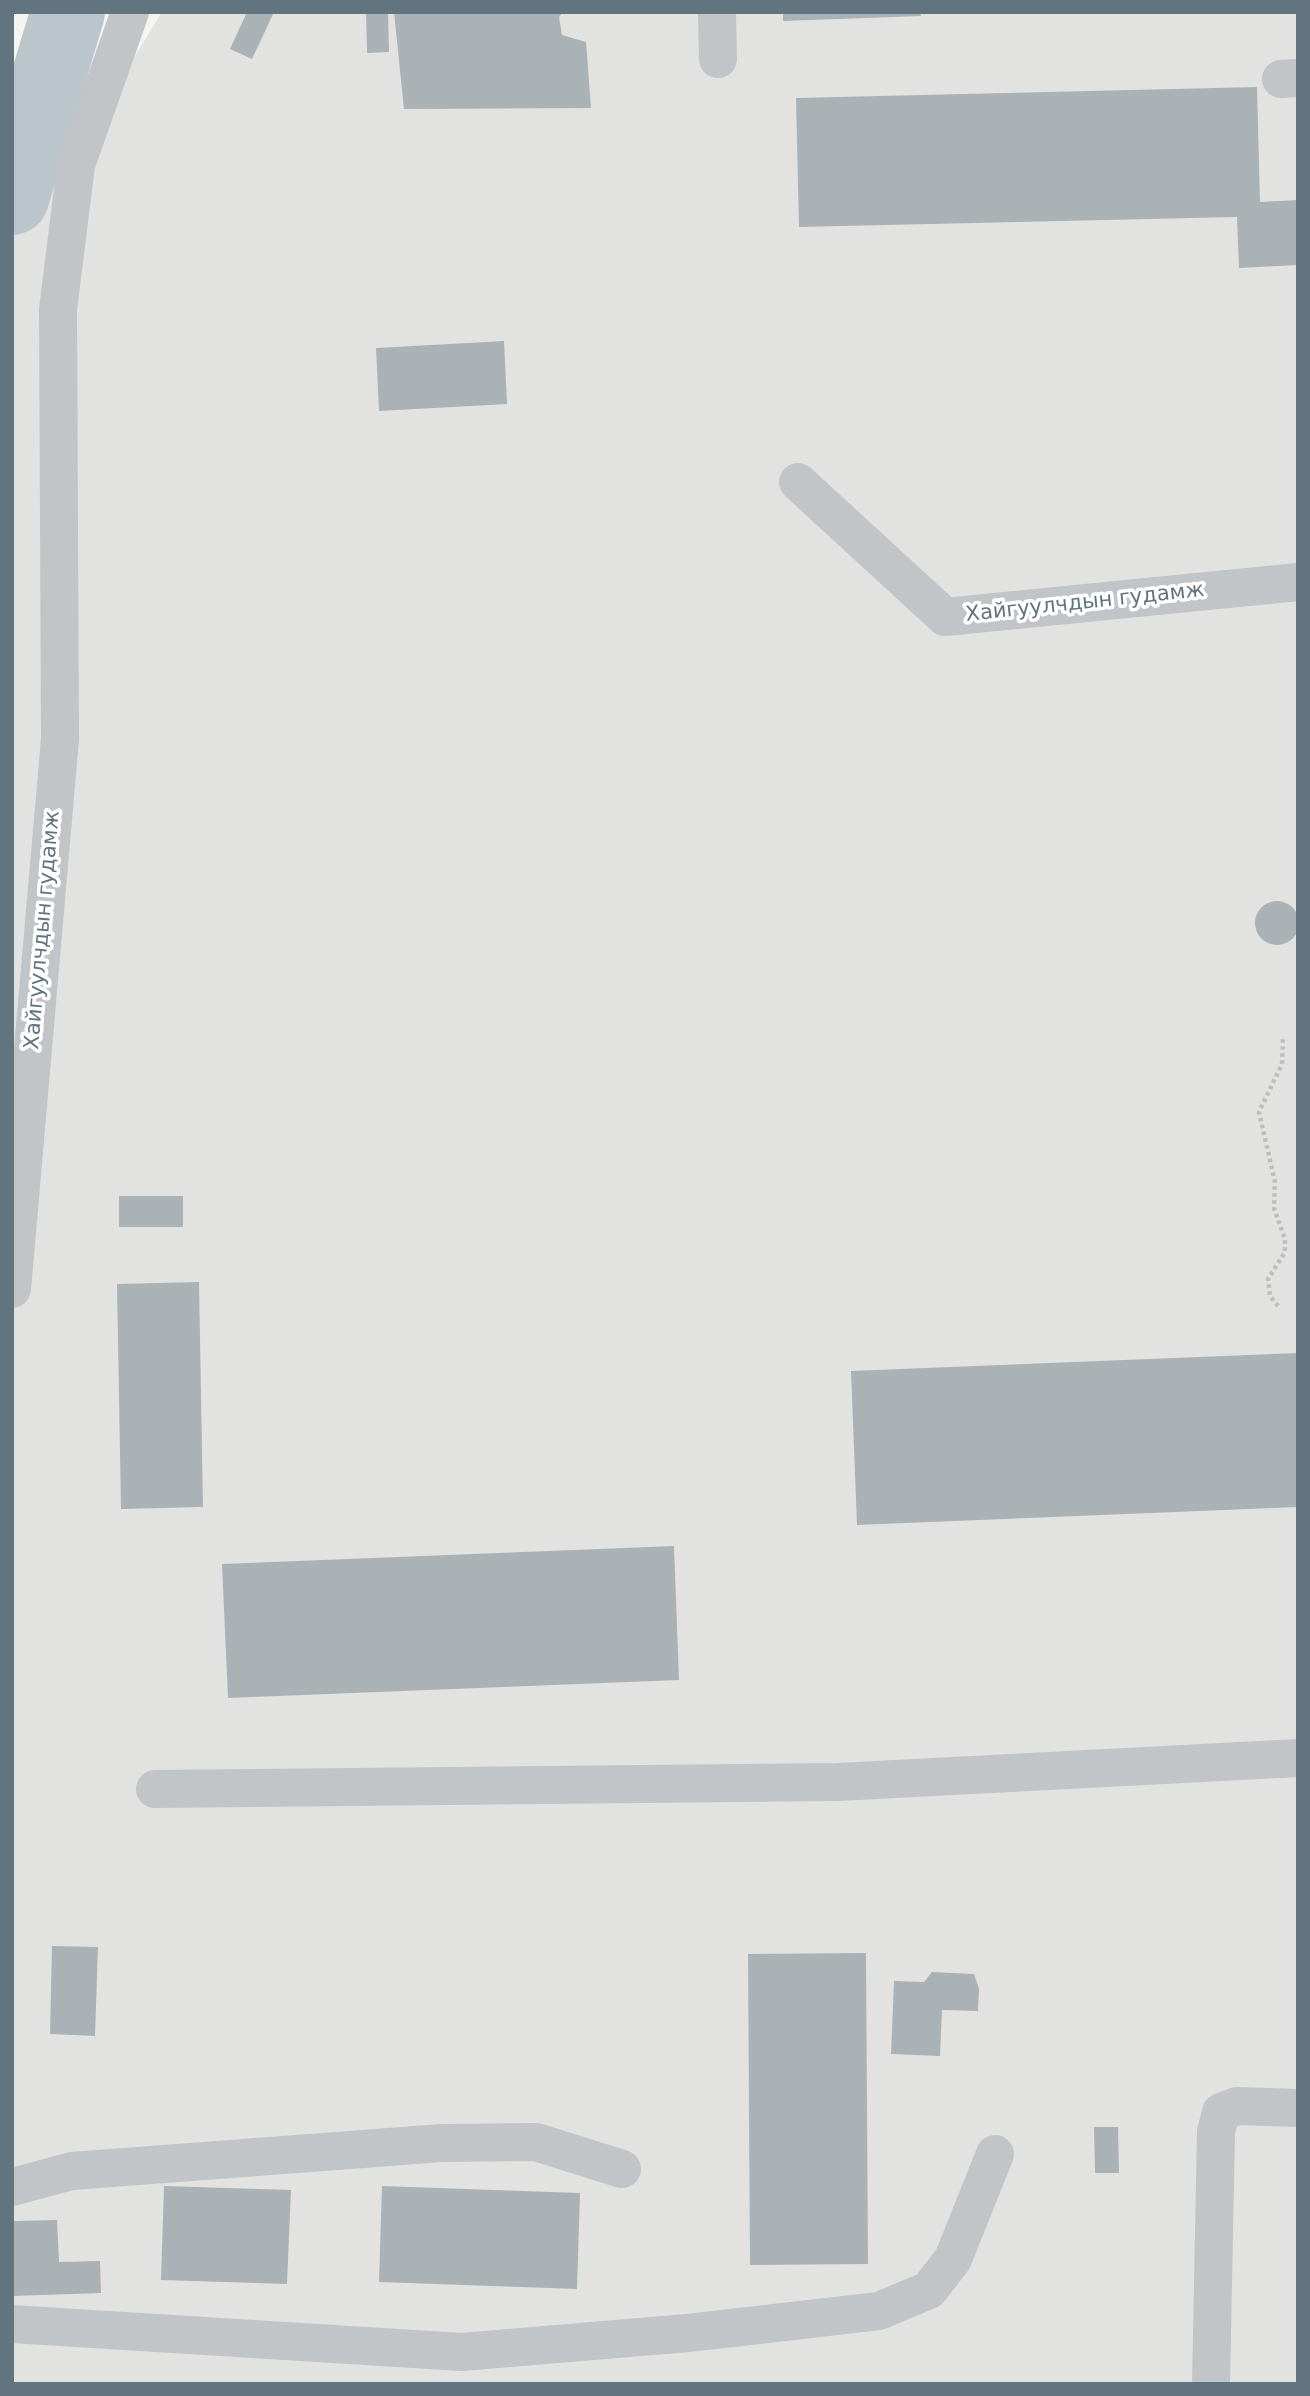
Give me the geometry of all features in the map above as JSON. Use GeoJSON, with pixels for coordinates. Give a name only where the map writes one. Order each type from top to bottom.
{"type":"FeatureCollection","features":[{"type":"Feature","properties":{"kind":"street","name":"Хайгуулчдын гудамж"},"geometry":{"type":"LineString","coordinates":[[12,1289],[60,739],[60,297],[76,165],[130,12]]}},
{"type":"Feature","properties":{"kind":"street"},"geometry":{"type":"LineString","coordinates":[[717,12],[718,59]]}},
{"type":"Feature","properties":{"kind":"street","name":"Хайгуулчдын гудамж"},"geometry":{"type":"LineString","coordinates":[[798,482],[945,617],[1298,582]]}},
{"type":"Feature","properties":{"kind":"street"},"geometry":{"type":"LineString","coordinates":[[155,1789],[838,1782],[1298,1758]]}},
{"type":"Feature","properties":{"kind":"street"},"geometry":{"type":"LineString","coordinates":[[1211,2384],[1216,2132],[1221,2112],[1237,2106],[1298,2108]]}},
{"type":"Feature","properties":{"kind":"street"},"geometry":{"type":"LineString","coordinates":[[12,2187],[72,2171],[442,2143],[536,2142],[622,2169]]}},
{"type":"Feature","properties":{"kind":"street"},"geometry":{"type":"LineString","coordinates":[[12,2324],[462,2352],[688,2333],[879,2311],[929,2290],[953,2259],[995,2154]]}},
{"type":"Feature","properties":{"kind":"path"},"geometry":{"type":"LineString","coordinates":[[1278,1306],[1269,1296],[1268,1279],[1285,1252],[1286,1239],[1275,1208],[1275,1182],[1259,1112],[1278,1080],[1282,1064],[1283,1037]]}},
{"type":"Feature","properties":{"kind":"shaded area"},"geometry":{"type":"Polygon","coordinates":[[[162,12],[1298,12],[1298,2384],[12,2384],[12,159],[77,151],[162,12]]]}},
{"type":"Feature","properties":{"kind":"building"},"geometry":{"type":"Polygon","coordinates":[[[247,12],[274,12],[252,59],[230,49],[247,12]]]}},
{"type":"Feature","properties":{"kind":"building"},"geometry":{"type":"Polygon","coordinates":[[[366,12],[388,12],[389,52],[367,53],[366,12]]]}},
{"type":"Feature","properties":{"kind":"building"},"geometry":{"type":"Polygon","coordinates":[[[394,12],[563,12],[559,17],[562,35],[586,42],[591,108],[404,109],[394,12]]]}},
{"type":"Feature","properties":{"kind":"building"},"geometry":{"type":"Polygon","coordinates":[[[783,12],[920,12],[921,16],[783,21],[783,12]]]}},
{"type":"Feature","properties":{"kind":"building"},"geometry":{"type":"Polygon","coordinates":[[[1257,87],[1260,202],[1298,200],[1298,265],[1239,268],[1237,217],[799,227],[796,98],[1257,87]]]}},
{"type":"Feature","properties":{"kind":"building"},"geometry":{"type":"Polygon","coordinates":[[[504,341],[507,404],[379,411],[376,348],[504,341]]]}},
{"type":"Feature","properties":{"kind":"building"},"geometry":{"type":"Polygon","coordinates":[[[1277,901],[1286,902],[1293,907],[1298,914],[1298,932],[1293,939],[1286,944],[1277,945],[1268,944],[1261,939],[1256,932],[1255,923],[1256,914],[1261,907],[1268,902],[1277,901]]]}},
{"type":"Feature","properties":{"kind":"building"},"geometry":{"type":"Polygon","coordinates":[[[119,1196],[183,1196],[183,1227],[119,1227],[119,1196]]]}},
{"type":"Feature","properties":{"kind":"building"},"geometry":{"type":"Polygon","coordinates":[[[199,1282],[203,1507],[121,1509],[117,1284],[199,1282]]]}},
{"type":"Feature","properties":{"kind":"building"},"geometry":{"type":"Polygon","coordinates":[[[1298,1353],[1298,1507],[857,1525],[851,1371],[1298,1353]]]}},
{"type":"Feature","properties":{"kind":"building"},"geometry":{"type":"Polygon","coordinates":[[[674,1546],[679,1680],[228,1698],[222,1564],[674,1546]]]}},
{"type":"Feature","properties":{"kind":"building"},"geometry":{"type":"Polygon","coordinates":[[[52,1946],[98,1947],[95,2036],[50,2034],[52,1946]]]}},
{"type":"Feature","properties":{"kind":"building"},"geometry":{"type":"Polygon","coordinates":[[[866,1953],[868,2264],[750,2265],[748,1954],[866,1953]]]}},
{"type":"Feature","properties":{"kind":"building"},"geometry":{"type":"Polygon","coordinates":[[[932,1972],[974,1974],[979,1989],[978,2011],[942,2010],[940,2056],[891,2054],[894,1981],[924,1982],[932,1972]]]}},
{"type":"Feature","properties":{"kind":"building"},"geometry":{"type":"Polygon","coordinates":[[[1094,2127],[1118,2127],[1119,2173],[1095,2173],[1094,2127]]]}},
{"type":"Feature","properties":{"kind":"building"},"geometry":{"type":"Polygon","coordinates":[[[164,2186],[291,2190],[287,2284],[161,2280],[164,2186]]]}},
{"type":"Feature","properties":{"kind":"building"},"geometry":{"type":"Polygon","coordinates":[[[382,2186],[580,2193],[577,2289],[379,2282],[382,2186]]]}},
{"type":"Feature","properties":{"kind":"building"},"geometry":{"type":"Polygon","coordinates":[[[57,2220],[59,2262],[100,2261],[101,2293],[12,2296],[12,2221],[57,2220]]]}},
{"type":"Feature","properties":{"kind":"waterway"},"geometry":{"type":"LineString","coordinates":[[12,198],[68,12]]}}]}
